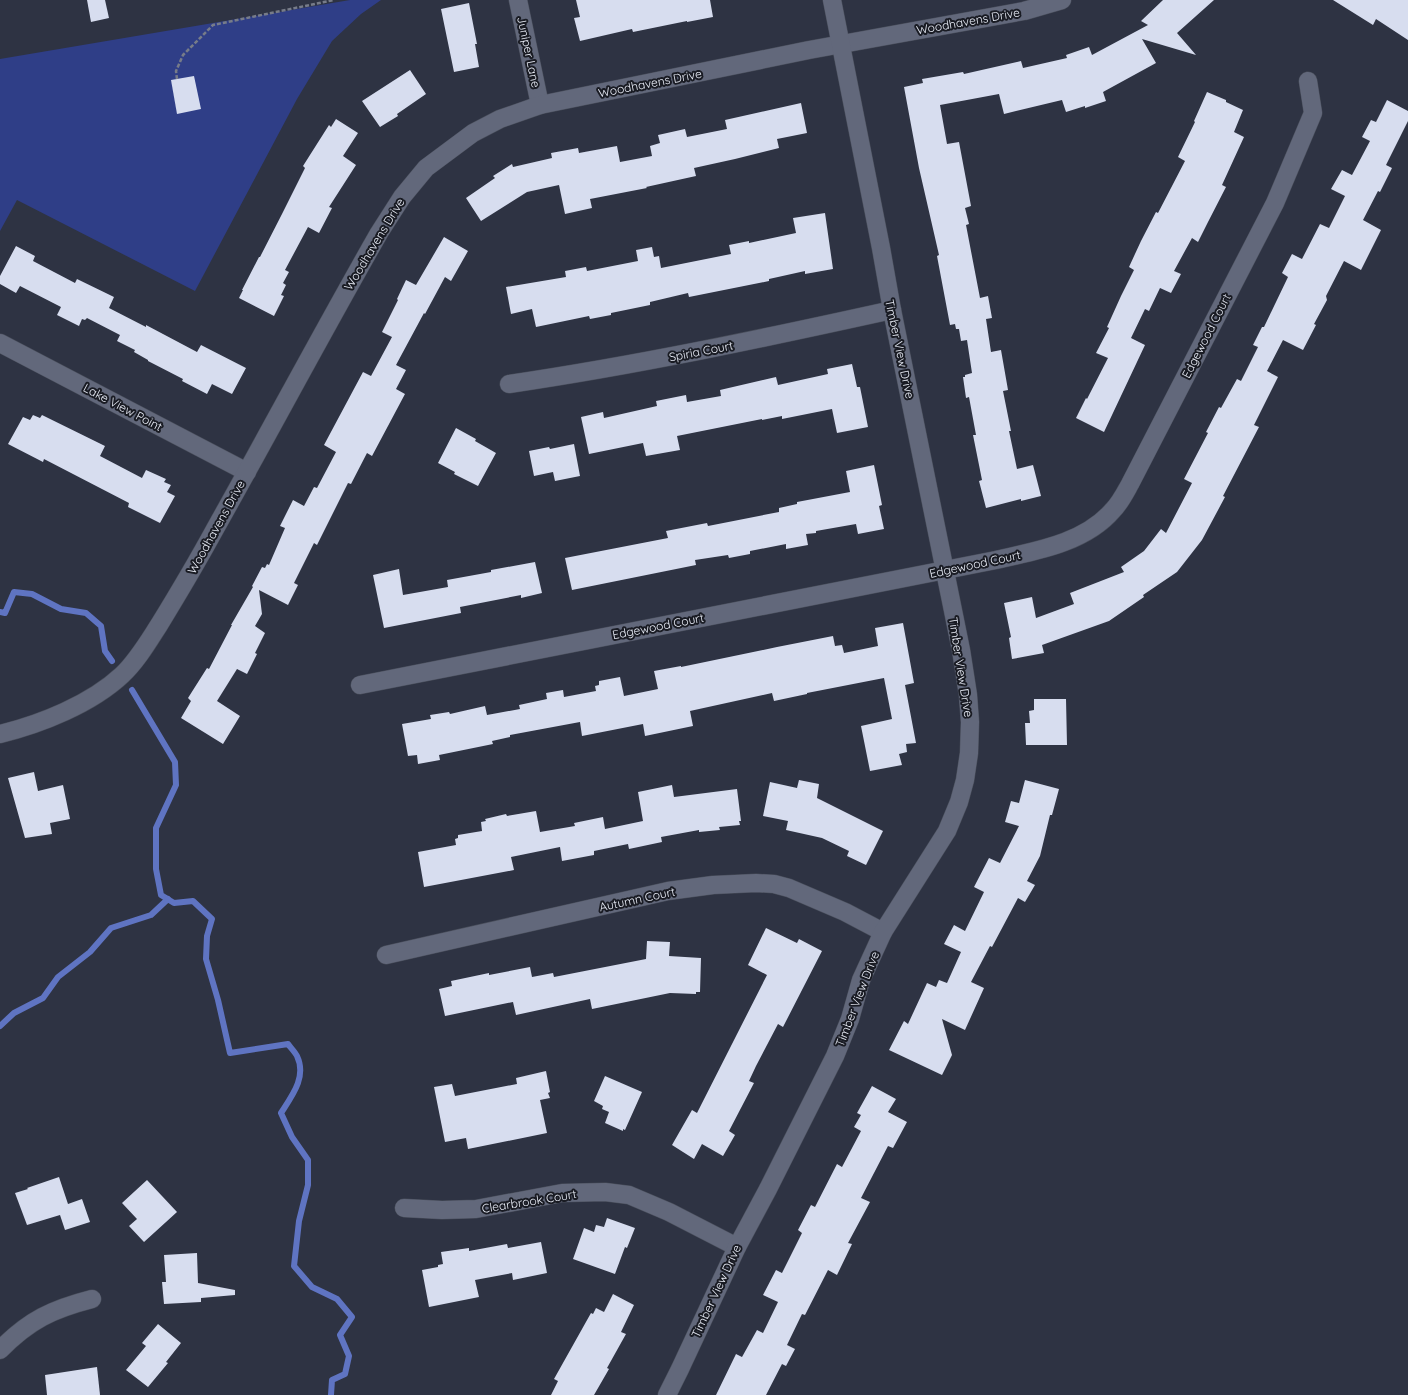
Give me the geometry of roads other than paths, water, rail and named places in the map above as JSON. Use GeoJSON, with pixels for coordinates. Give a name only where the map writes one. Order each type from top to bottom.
{"type":"FeatureCollection","features":[{"type":"Feature","properties":{"kind":"street","name":"Juniper Lane"},"geometry":{"type":"LineString","coordinates":[[518,0],[540,105]]}},
{"type":"Feature","properties":{"kind":"street","name":"Timber View Drive"},"geometry":{"type":"LineString","coordinates":[[666,1395],[680,1369],[737,1247],[835,1056],[850,1019],[861,980],[883,932],[946,831],[959,802],[965,780],[969,753],[970,722],[968,695],[960,650],[832,0]]}},
{"type":"Feature","properties":{"kind":"street","name":"Woodhavens Drive"},"geometry":{"type":"LineString","coordinates":[[0,734],[58,714],[79,704],[102,691],[123,675],[144,648],[181,590],[353,278],[402,197],[426,168],[474,133],[500,119],[540,105],[801,52],[1024,11],[1062,0]]}},
{"type":"Feature","properties":{"kind":"street","name":"Edgewood Court"},"geometry":{"type":"LineString","coordinates":[[360,685],[1045,549],[1079,536],[1097,525],[1114,510],[1130,484],[1275,203],[1313,113],[1308,81]]}},
{"type":"Feature","properties":{"kind":"street","name":"Spiria Court"},"geometry":{"type":"LineString","coordinates":[[509,384],[574,374],[744,343],[892,310]]}},
{"type":"Feature","properties":{"kind":"street","name":"Lake View Point"},"geometry":{"type":"LineString","coordinates":[[0,343],[247,472]]}},
{"type":"Feature","properties":{"kind":"street","name":"Autumn Court"},"geometry":{"type":"LineString","coordinates":[[386,955],[668,891],[713,885],[749,883],[774,884],[790,888],[845,912],[883,932]]}},
{"type":"Feature","properties":{"kind":"street","name":"Clearbrook Court"},"geometry":{"type":"LineString","coordinates":[[404,1208],[442,1210],[476,1209],[562,1193],[605,1192],[629,1195],[669,1212],[737,1247]]}},
{"type":"Feature","properties":{"kind":"street"},"geometry":{"type":"LineString","coordinates":[[0,1350],[13,1336],[30,1324],[63,1307],[92,1299]]}},
{"type":"Feature","properties":{"kind":"waterway"},"geometry":{"type":"LineString","coordinates":[[0,612],[5,613],[14,592],[32,594],[61,609],[86,613],[101,626],[105,651],[112,661]]}},
{"type":"Feature","properties":{"kind":"waterway"},"geometry":{"type":"LineString","coordinates":[[132,690],[175,762],[176,785],[156,828],[156,869],[161,895],[174,903],[193,901],[212,919],[207,936],[206,959],[218,1000],[230,1053],[288,1044],[296,1054],[300,1064],[297,1086],[281,1113],[292,1137],[308,1160],[308,1185],[299,1221],[294,1266],[312,1287],[337,1299],[352,1317],[340,1335],[349,1356],[345,1374],[332,1380],[331,1395]]}},
{"type":"Feature","properties":{"kind":"waterway"},"geometry":{"type":"LineString","coordinates":[[0,1026],[14,1013],[43,998],[58,977],[90,952],[111,928],[151,915],[168,899]]}}]}
